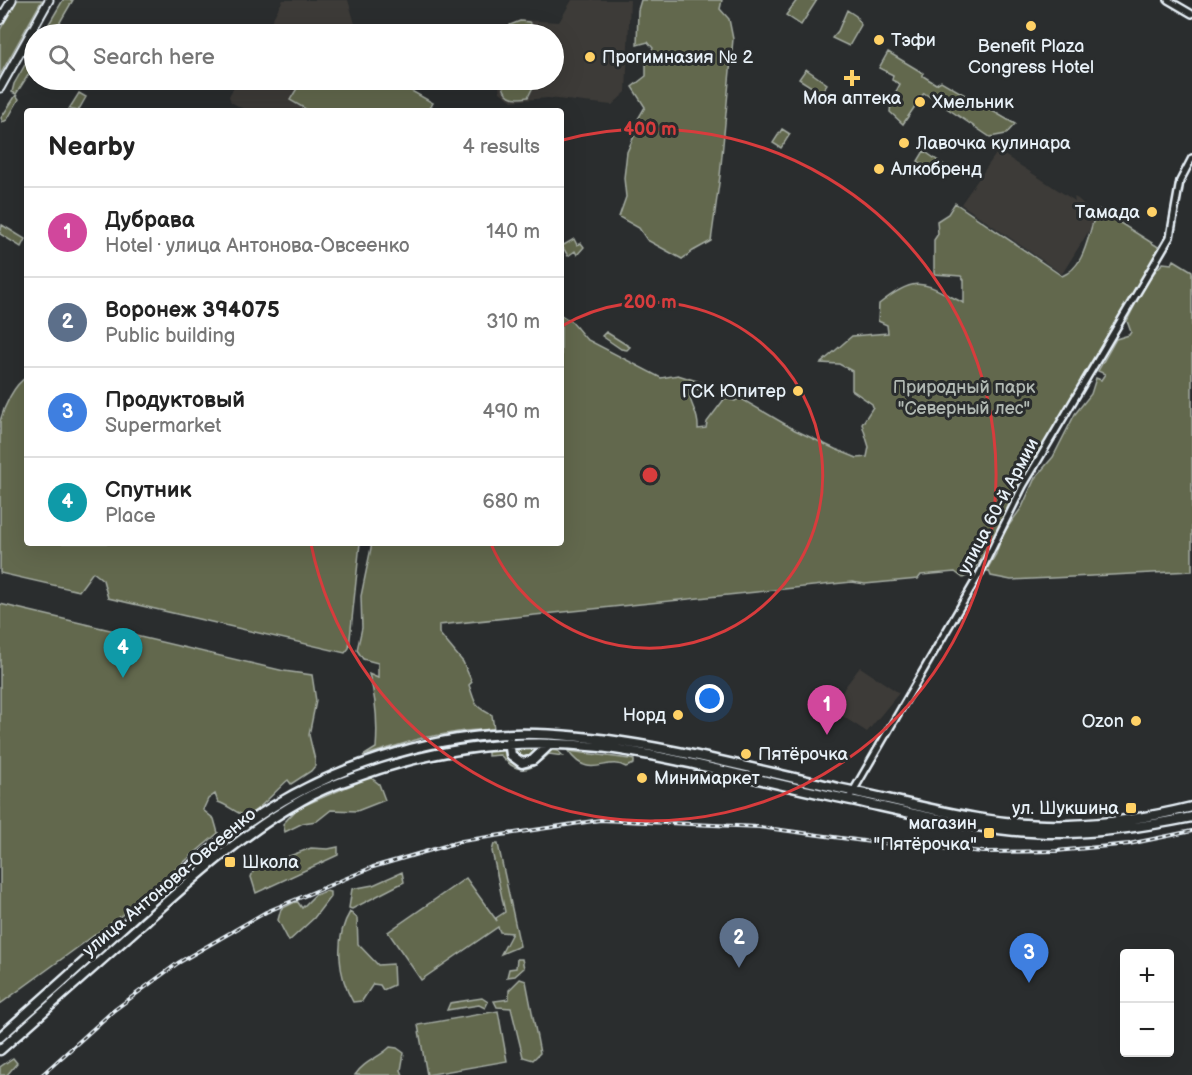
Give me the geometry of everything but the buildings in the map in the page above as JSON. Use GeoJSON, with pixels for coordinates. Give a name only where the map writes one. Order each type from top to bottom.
{"type":"FeatureCollection","features":[{"type":"Feature","properties":{"kind":"highway","name":"улица Антонова-Овсеенко"},"geometry":{"type":"LineString","coordinates":[[0,1037],[198,859],[268,809],[301,791],[387,756],[426,745],[515,734],[586,737],[635,743],[978,818],[1068,834],[1108,831],[1192,817]]}},
{"type":"Feature","properties":{"kind":"highway"},"geometry":{"type":"LineString","coordinates":[[515,734],[508,744],[513,757],[525,763],[533,760],[550,744]]}},
{"type":"Feature","properties":{"kind":"highway","name":"улица Антонова-Овсеенко"},"geometry":{"type":"LineString","coordinates":[[0,1050],[238,841],[305,798],[372,771],[410,759],[468,747],[550,744],[633,752],[977,826],[1044,829],[1133,820],[1192,807]]}},
{"type":"Feature","properties":{"kind":"main road"},"geometry":{"type":"LineString","coordinates":[[0,20],[12,0]]}},
{"type":"Feature","properties":{"kind":"main road"},"geometry":{"type":"LineString","coordinates":[[36,24],[49,0]]}},
{"type":"Feature","properties":{"kind":"main road"},"geometry":{"type":"LineString","coordinates":[[0,88],[24,45]]}},
{"type":"Feature","properties":{"kind":"street"},"geometry":{"type":"LineString","coordinates":[[1168,0],[1192,14]]}},
{"type":"Feature","properties":{"kind":"street","name":"улица 60-й Армии"},"geometry":{"type":"LineString","coordinates":[[848,800],[980,573],[1023,486],[1170,237],[1180,181],[1192,158]]}},
{"type":"Feature","properties":{"kind":"shaded area"},"geometry":{"type":"Polygon","coordinates":[[[283,0],[348,0],[355,24],[270,24],[283,0]]]}},
{"type":"Feature","properties":{"kind":"shaded area","name":"Прогимназия № 2"},"geometry":{"type":"Polygon","coordinates":[[[572,0],[630,0],[626,92],[612,105],[548,98],[512,101],[500,92],[500,90],[564,90],[564,24],[510,24],[520,20],[559,22],[572,0]]]}},
{"type":"Feature","properties":{"kind":"shaded area"},"geometry":{"type":"Polygon","coordinates":[[[232,90],[412,90],[434,103],[431,108],[242,108],[231,102],[229,96],[232,90]]]}},
{"type":"Feature","properties":{"kind":"shaded area"},"geometry":{"type":"Polygon","coordinates":[[[998,151],[1075,201],[1074,197],[1078,199],[1093,213],[1096,211],[1090,229],[1062,274],[961,204],[998,151]]]}},
{"type":"Feature","properties":{"kind":"shaded area"},"geometry":{"type":"Polygon","coordinates":[[[860,667],[899,693],[867,732],[833,710],[845,687],[860,667]]]}},
{"type":"Feature","properties":{"kind":"green space"},"geometry":{"type":"Polygon","coordinates":[[[17,0],[42,0],[29,24],[24,24],[24,32],[0,75],[0,30],[17,0]]]}},
{"type":"Feature","properties":{"kind":"green space"},"geometry":{"type":"Polygon","coordinates":[[[63,0],[73,0],[59,24],[49,24],[63,0]]]}},
{"type":"Feature","properties":{"kind":"green space"},"geometry":{"type":"Polygon","coordinates":[[[641,0],[722,0],[720,9],[729,19],[733,39],[720,176],[711,241],[682,259],[647,240],[639,228],[619,217],[626,197],[624,178],[627,152],[635,134],[638,119],[645,107],[632,87],[646,76],[646,61],[653,48],[648,42],[637,45],[638,10],[641,0]]]}},
{"type":"Feature","properties":{"kind":"green space"},"geometry":{"type":"Polygon","coordinates":[[[797,0],[817,0],[801,25],[786,15],[797,0]]]}},
{"type":"Feature","properties":{"kind":"green space"},"geometry":{"type":"Polygon","coordinates":[[[847,10],[856,16],[861,25],[849,46],[832,38],[838,31],[847,10]]]}},
{"type":"Feature","properties":{"kind":"green space"},"geometry":{"type":"Polygon","coordinates":[[[520,21],[531,24],[512,24],[520,21]]]}},
{"type":"Feature","properties":{"kind":"green space"},"geometry":{"type":"Polygon","coordinates":[[[888,52],[923,73],[923,76],[936,84],[941,81],[1015,124],[1006,134],[990,137],[924,93],[903,124],[890,112],[891,101],[900,84],[892,80],[893,75],[879,68],[888,52]]]}},
{"type":"Feature","properties":{"kind":"green space"},"geometry":{"type":"Polygon","coordinates":[[[24,66],[24,82],[16,94],[12,92],[24,66]]]}},
{"type":"Feature","properties":{"kind":"green space"},"geometry":{"type":"Polygon","coordinates":[[[806,69],[827,84],[821,93],[799,79],[806,69]]]}},
{"type":"Feature","properties":{"kind":"green space"},"geometry":{"type":"Polygon","coordinates":[[[296,90],[410,90],[433,103],[430,108],[304,108],[290,100],[296,90]]]}},
{"type":"Feature","properties":{"kind":"green space"},"geometry":{"type":"Polygon","coordinates":[[[504,90],[532,90],[528,97],[518,98],[507,94],[504,90]]]}},
{"type":"Feature","properties":{"kind":"green space"},"geometry":{"type":"Polygon","coordinates":[[[79,93],[86,97],[80,108],[70,108],[79,93]]]}},
{"type":"Feature","properties":{"kind":"green space"},"geometry":{"type":"Polygon","coordinates":[[[16,95],[19,99],[7,120],[3,122],[1,118],[16,95]]]}},
{"type":"Feature","properties":{"kind":"green space"},"geometry":{"type":"Polygon","coordinates":[[[782,129],[790,134],[781,148],[773,143],[782,129]]]}},
{"type":"Feature","properties":{"kind":"green space"},"geometry":{"type":"Polygon","coordinates":[[[924,151],[944,165],[937,175],[918,161],[924,151]]]}},
{"type":"Feature","properties":{"kind":"green space","name":"Природный парк \"Северный лес\""},"geometry":{"type":"Polygon","coordinates":[[[955,203],[1062,276],[1071,271],[1082,256],[1098,209],[1160,248],[1081,379],[1082,381],[972,574],[963,578],[955,572],[921,575],[918,579],[865,584],[852,582],[439,625],[439,633],[463,662],[472,682],[469,685],[476,704],[492,715],[494,729],[422,738],[363,756],[376,748],[377,739],[375,701],[369,674],[378,678],[378,663],[363,659],[357,650],[362,628],[361,596],[371,546],[564,546],[564,317],[572,322],[586,339],[661,378],[678,375],[703,383],[700,390],[689,387],[698,429],[706,428],[707,422],[725,398],[735,401],[740,398],[795,430],[835,449],[857,458],[867,457],[869,447],[862,424],[873,407],[872,404],[852,390],[852,371],[839,364],[821,363],[852,336],[888,333],[887,325],[878,321],[879,304],[904,288],[922,284],[964,303],[964,280],[961,276],[934,274],[934,240],[938,234],[937,221],[948,214],[955,203]]]}},
{"type":"Feature","properties":{"kind":"green space"},"geometry":{"type":"Polygon","coordinates":[[[2,225],[24,238],[24,241],[21,247],[0,234],[2,225]]]}},
{"type":"Feature","properties":{"kind":"green space"},"geometry":{"type":"Polygon","coordinates":[[[574,239],[577,245],[581,243],[584,247],[577,255],[575,251],[568,256],[564,245],[574,239]]]}},
{"type":"Feature","properties":{"kind":"green space","name":"Природный парк \"Северный лес\""},"geometry":{"type":"Polygon","coordinates":[[[1174,260],[1192,271],[1192,571],[1011,580],[991,576],[989,571],[986,571],[996,554],[1002,535],[1022,507],[1035,478],[1053,457],[1075,414],[1091,394],[1096,378],[1101,380],[1105,374],[1098,371],[1116,339],[1129,335],[1131,332],[1127,321],[1142,290],[1163,263],[1172,264],[1174,260]]]}},
{"type":"Feature","properties":{"kind":"green space"},"geometry":{"type":"Polygon","coordinates":[[[606,332],[630,347],[627,350],[621,349],[602,336],[606,332]]]}},
{"type":"Feature","properties":{"kind":"green space"},"geometry":{"type":"Polygon","coordinates":[[[24,379],[24,546],[360,546],[349,648],[345,653],[108,598],[103,580],[93,572],[79,591],[0,573],[0,421],[7,403],[24,379]]]}},
{"type":"Feature","properties":{"kind":"green space"},"geometry":{"type":"Polygon","coordinates":[[[0,604],[284,671],[312,675],[316,701],[309,735],[315,760],[315,766],[311,771],[291,784],[288,780],[260,807],[248,815],[241,814],[218,802],[215,794],[208,799],[203,810],[214,819],[218,833],[122,915],[0,1004],[0,604]]]}},
{"type":"Feature","properties":{"kind":"green space"},"geometry":{"type":"Polygon","coordinates":[[[542,747],[525,760],[515,756],[512,748],[542,747]]]}},
{"type":"Feature","properties":{"kind":"green space"},"geometry":{"type":"Polygon","coordinates":[[[506,749],[512,762],[523,766],[532,764],[548,750],[558,751],[563,756],[549,754],[532,767],[522,769],[511,765],[500,755],[488,756],[488,750],[506,749]]]}},
{"type":"Feature","properties":{"kind":"green space"},"geometry":{"type":"Polygon","coordinates":[[[568,751],[630,759],[634,760],[634,764],[626,767],[612,764],[591,767],[576,760],[568,751]]]}},
{"type":"Feature","properties":{"kind":"green space"},"geometry":{"type":"Polygon","coordinates":[[[370,777],[379,784],[385,800],[357,811],[331,810],[317,821],[303,823],[285,832],[283,824],[298,808],[370,777]]]}},
{"type":"Feature","properties":{"kind":"green space"},"geometry":{"type":"Polygon","coordinates":[[[494,844],[498,844],[520,946],[501,954],[512,933],[500,932],[498,927],[421,980],[388,932],[466,878],[497,921],[496,918],[505,912],[492,851],[494,844]]]}},
{"type":"Feature","properties":{"kind":"green space"},"geometry":{"type":"Polygon","coordinates":[[[338,847],[338,855],[256,893],[251,877],[254,869],[311,848],[338,847]]]}},
{"type":"Feature","properties":{"kind":"green space"},"geometry":{"type":"Polygon","coordinates":[[[402,872],[404,882],[352,909],[349,908],[352,889],[373,885],[402,872]]]}},
{"type":"Feature","properties":{"kind":"green space"},"geometry":{"type":"Polygon","coordinates":[[[330,892],[330,897],[314,918],[289,941],[278,920],[281,909],[297,901],[302,908],[315,895],[330,892]]]}},
{"type":"Feature","properties":{"kind":"green space"},"geometry":{"type":"Polygon","coordinates":[[[350,912],[357,918],[358,944],[378,965],[393,964],[394,985],[383,990],[380,985],[373,984],[362,1001],[353,1002],[344,981],[340,957],[342,933],[350,912]]]}},
{"type":"Feature","properties":{"kind":"green space"},"geometry":{"type":"Polygon","coordinates":[[[517,959],[522,959],[524,968],[515,976],[507,977],[509,969],[516,968],[517,959]]]}},
{"type":"Feature","properties":{"kind":"green space"},"geometry":{"type":"Polygon","coordinates":[[[520,979],[526,981],[540,1053],[533,1060],[523,1057],[511,1008],[497,1007],[494,1001],[509,999],[509,990],[520,979]]]}},
{"type":"Feature","properties":{"kind":"green space"},"geometry":{"type":"Polygon","coordinates":[[[482,998],[488,1002],[485,1008],[479,1005],[447,1010],[450,1003],[482,998]]]}},
{"type":"Feature","properties":{"kind":"green space"},"geometry":{"type":"Polygon","coordinates":[[[498,1011],[507,1061],[427,1075],[418,1025],[498,1011]]]}},
{"type":"Feature","properties":{"kind":"green space"},"geometry":{"type":"Polygon","coordinates":[[[390,1047],[397,1048],[404,1053],[401,1070],[403,1075],[355,1075],[363,1066],[390,1047]]]}},
{"type":"Feature","properties":{"kind":"green space"},"geometry":{"type":"Polygon","coordinates":[[[13,1058],[17,1063],[7,1075],[0,1075],[0,1067],[13,1058]]]}},
{"type":"Feature","properties":{"kind":"railway"},"geometry":{"type":"LineString","coordinates":[[42,1075],[113,1011],[178,963],[266,912],[373,867],[462,841],[600,820],[759,827],[871,842],[984,852],[1056,851],[1129,844],[1192,831]]}},
{"type":"Feature","properties":{"kind":"place","name":"Benefit Plaza Congress Hotel"},"geometry":{"type":"Point","coordinates":[1031,26]}},
{"type":"Feature","properties":{"kind":"place","name":"Тэфи"},"geometry":{"type":"Point","coordinates":[879,40]}},
{"type":"Feature","properties":{"kind":"place","name":"Прогимназия № 2"},"geometry":{"type":"Point","coordinates":[590,57]}},
{"type":"Feature","properties":{"kind":"place","name":"Моя аптека"},"geometry":{"type":"Point","coordinates":[852,78]}},
{"type":"Feature","properties":{"kind":"place","name":"Хмельник"},"geometry":{"type":"Point","coordinates":[920,102]}},
{"type":"Feature","properties":{"kind":"place","name":"Лавочка кулинара"},"geometry":{"type":"Point","coordinates":[904,143]}},
{"type":"Feature","properties":{"kind":"place","name":"Алкобренд"},"geometry":{"type":"Point","coordinates":[879,169]}},
{"type":"Feature","properties":{"kind":"place","name":"Тамада"},"geometry":{"type":"Point","coordinates":[1152,212]}},
{"type":"Feature","properties":{"kind":"place","name":"ГСК Юпитер"},"geometry":{"type":"Point","coordinates":[798,391]}},
{"type":"Feature","properties":{"kind":"place","name":"Спутник"},"geometry":{"type":"Point","coordinates":[123,678]}},
{"type":"Feature","properties":{"kind":"place","name":"Норд"},"geometry":{"type":"Point","coordinates":[678,715]}},
{"type":"Feature","properties":{"kind":"place","name":"Ozon"},"geometry":{"type":"Point","coordinates":[1136,721]}},
{"type":"Feature","properties":{"kind":"place","name":"Дубрава"},"geometry":{"type":"Point","coordinates":[827,735]}},
{"type":"Feature","properties":{"kind":"place","name":"Пятёрочка"},"geometry":{"type":"Point","coordinates":[746,754]}},
{"type":"Feature","properties":{"kind":"place","name":"Минимаркет"},"geometry":{"type":"Point","coordinates":[642,778]}},
{"type":"Feature","properties":{"kind":"place","name":"ул. Шукшина"},"geometry":{"type":"Point","coordinates":[1131,808]}},
{"type":"Feature","properties":{"kind":"place","name":"магазин \"Пятёрочка\""},"geometry":{"type":"Point","coordinates":[989,833]}},
{"type":"Feature","properties":{"kind":"place","name":"Школа"},"geometry":{"type":"Point","coordinates":[230,862]}},
{"type":"Feature","properties":{"kind":"place","name":"Воронеж 394075"},"geometry":{"type":"Point","coordinates":[739,968]}},
{"type":"Feature","properties":{"kind":"place","name":"Продуктовый"},"geometry":{"type":"Point","coordinates":[1029,983]}}]}
